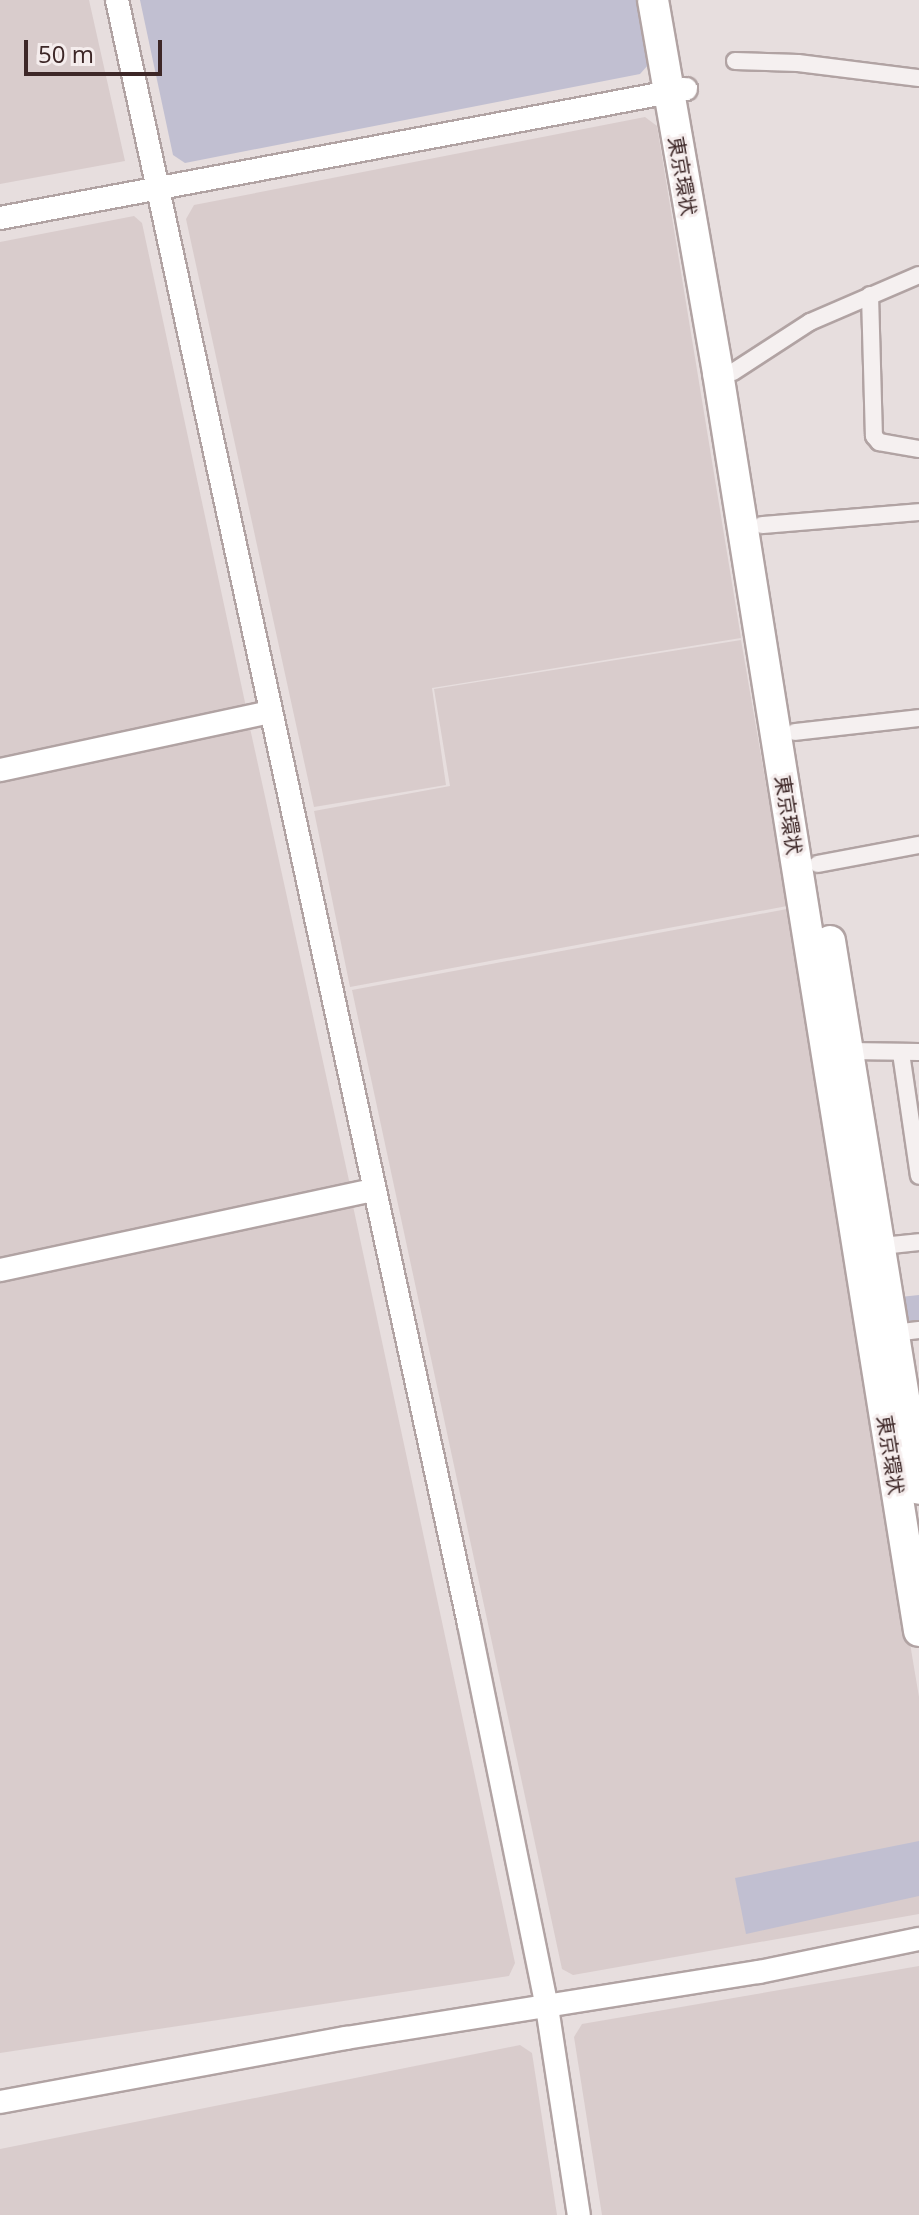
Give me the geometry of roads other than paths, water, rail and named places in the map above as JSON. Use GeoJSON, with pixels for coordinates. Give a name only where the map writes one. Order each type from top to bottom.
{"type":"FeatureCollection","features":[{"type":"Feature","properties":{"kind":"highway","name":"東京環状"},"geometry":{"type":"LineString","coordinates":[[653,0],[677,91],[733,372],[762,525],[882,1246],[907,1332],[919,1489]]}},
{"type":"Feature","properties":{"kind":"highway","name":"東京環状"},"geometry":{"type":"LineString","coordinates":[[672,0],[677,91],[718,373],[919,1631]]}},
{"type":"Feature","properties":{"kind":"street"},"geometry":{"type":"LineString","coordinates":[[117,0],[469,1624],[547,2007],[579,2215]]}},
{"type":"Feature","properties":{"kind":"street"},"geometry":{"type":"LineString","coordinates":[[735,61],[798,63],[919,78]]}},
{"type":"Feature","properties":{"kind":"street"},"geometry":{"type":"LineString","coordinates":[[0,218],[677,91]]}},
{"type":"Feature","properties":{"kind":"street"},"geometry":{"type":"LineString","coordinates":[[733,372],[810,322],[919,275]]}},
{"type":"Feature","properties":{"kind":"street"},"geometry":{"type":"LineString","coordinates":[[870,295],[874,436],[879,442],[919,449]]}},
{"type":"Feature","properties":{"kind":"street"},"geometry":{"type":"LineString","coordinates":[[762,525],[919,512]]}},
{"type":"Feature","properties":{"kind":"street"},"geometry":{"type":"LineString","coordinates":[[0,770],[270,712]]}},
{"type":"Feature","properties":{"kind":"street"},"geometry":{"type":"LineString","coordinates":[[795,732],[919,718]]}},
{"type":"Feature","properties":{"kind":"street"},"geometry":{"type":"LineString","coordinates":[[818,864],[919,845]]}},
{"type":"Feature","properties":{"kind":"street"},"geometry":{"type":"LineString","coordinates":[[849,1051],[919,1052]]}},
{"type":"Feature","properties":{"kind":"street"},"geometry":{"type":"LineString","coordinates":[[901,1053],[919,1176]]}},
{"type":"Feature","properties":{"kind":"street"},"geometry":{"type":"LineString","coordinates":[[0,1270],[373,1190]]}},
{"type":"Feature","properties":{"kind":"street"},"geometry":{"type":"LineString","coordinates":[[882,1246],[919,1242]]}},
{"type":"Feature","properties":{"kind":"street"},"geometry":{"type":"LineString","coordinates":[[0,2102],[346,2038],[759,1972],[919,1939]]}}]}
